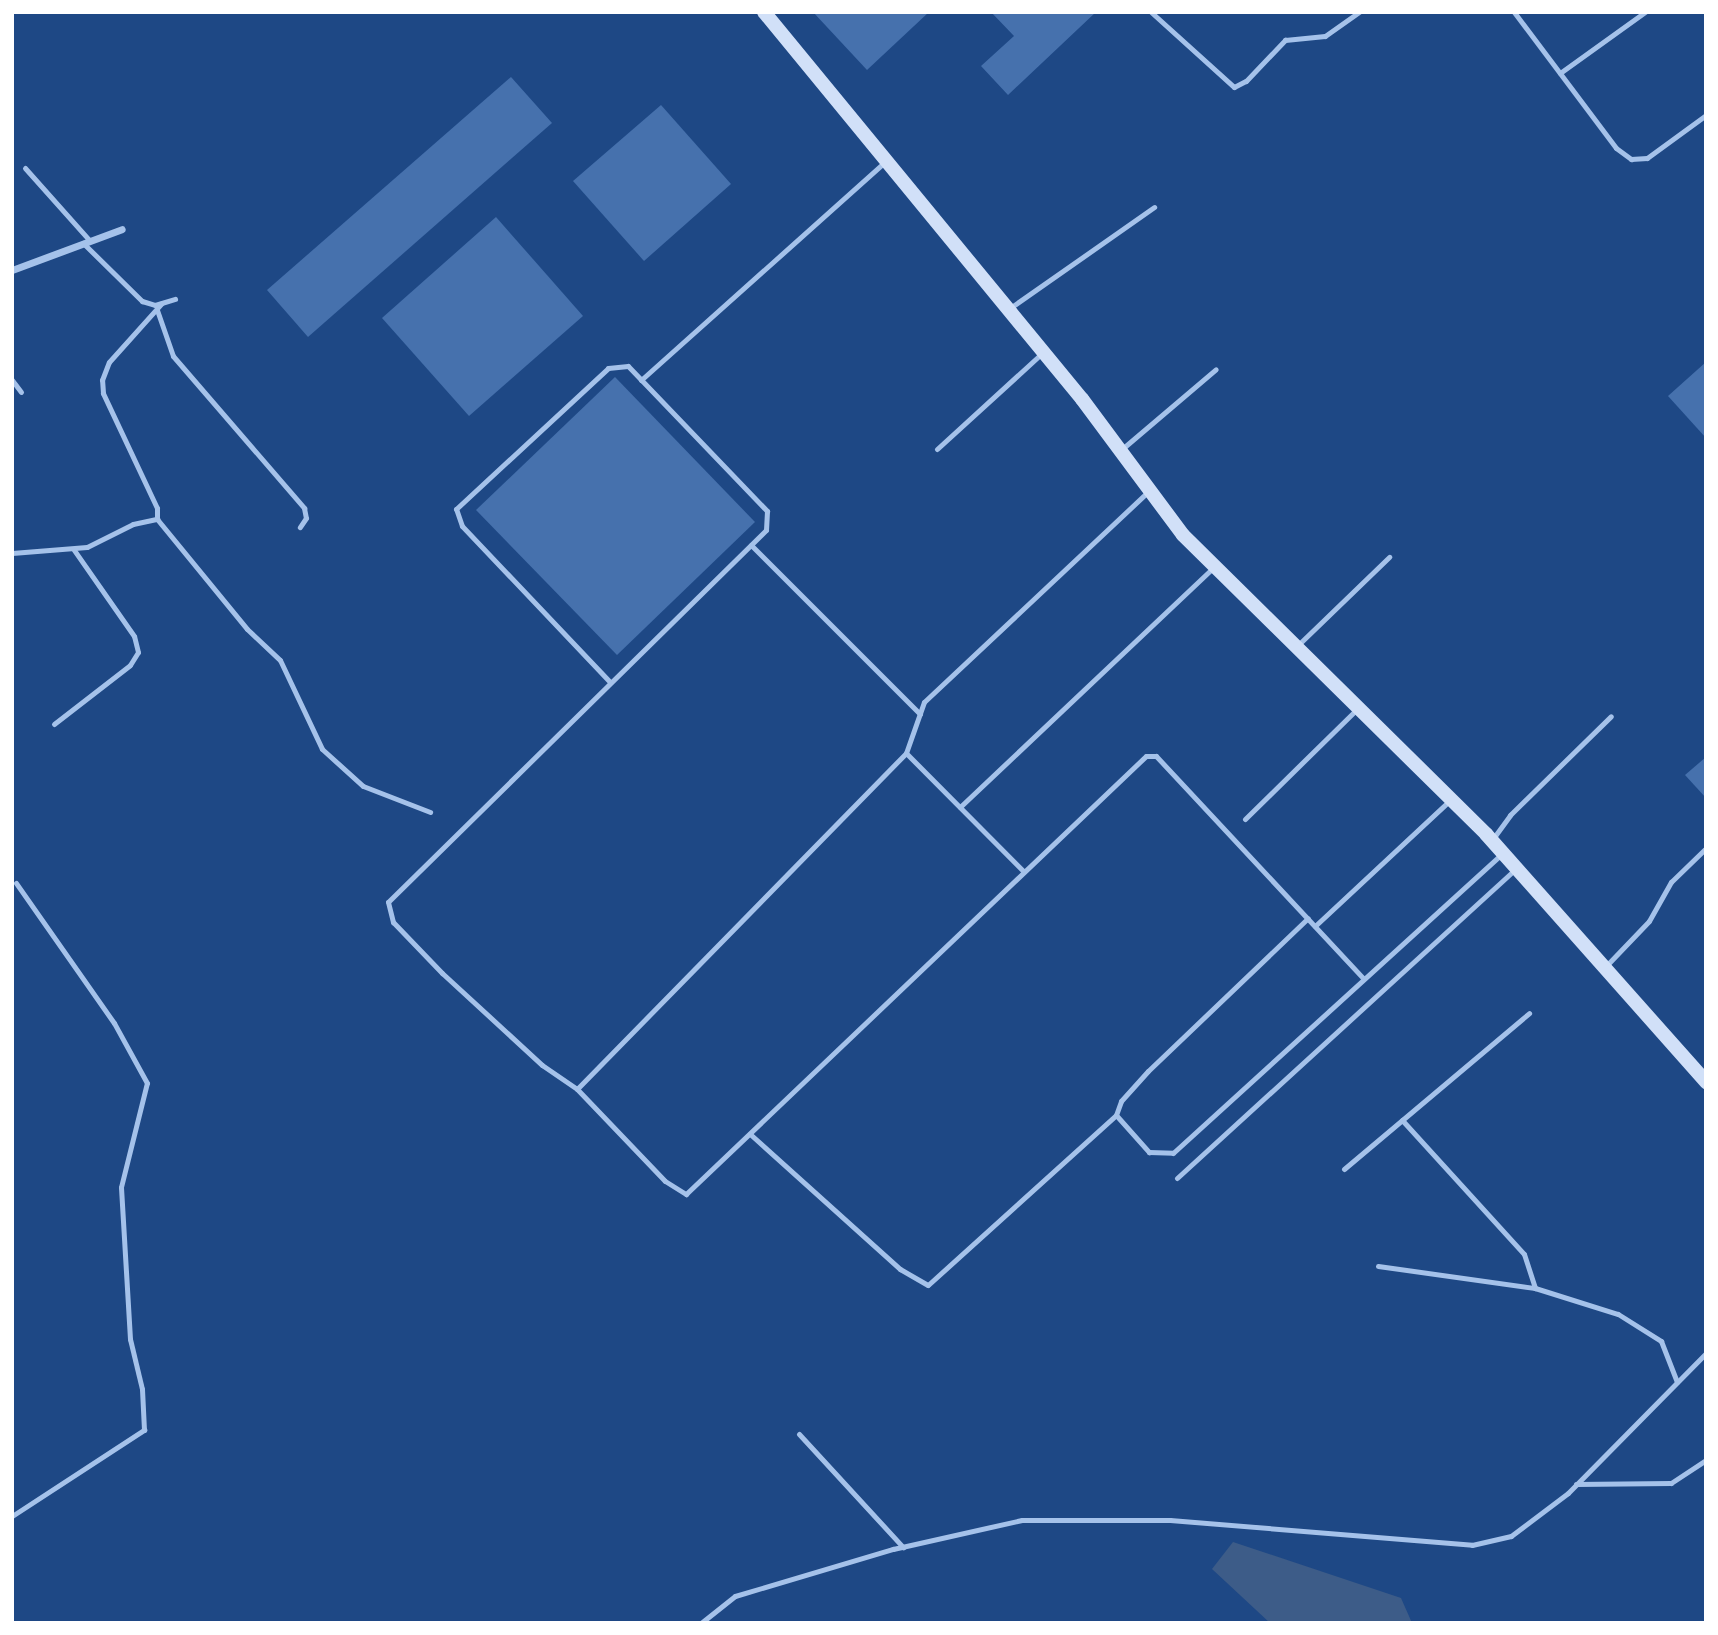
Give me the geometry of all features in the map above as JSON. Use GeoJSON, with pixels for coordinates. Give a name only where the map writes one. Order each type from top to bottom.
{"type":"FeatureCollection","features":[{"type":"Feature","properties":{"kind":"street"},"geometry":{"type":"LineString","coordinates":[[764,12],[1042,353],[1149,491],[1213,566],[1492,840],[1603,969],[1706,1082]]}},
{"type":"Feature","properties":{"kind":"street"},"geometry":{"type":"LineString","coordinates":[[12,270],[122,229]]}},
{"type":"Feature","properties":{"kind":"lane"},"geometry":{"type":"LineString","coordinates":[[1151,12],[1234,87],[1246,81],[1285,40],[1325,36],[1359,12]]}},
{"type":"Feature","properties":{"kind":"lane"},"geometry":{"type":"LineString","coordinates":[[1514,12],[1616,148],[1631,159],[1647,158],[1706,115]]}},
{"type":"Feature","properties":{"kind":"lane"},"geometry":{"type":"LineString","coordinates":[[1560,74],[1645,12]]}},
{"type":"Feature","properties":{"kind":"lane"},"geometry":{"type":"LineString","coordinates":[[641,380],[885,162]]}},
{"type":"Feature","properties":{"kind":"lane"},"geometry":{"type":"LineString","coordinates":[[25,168],[86,242],[142,300],[162,303],[175,299]]}},
{"type":"Feature","properties":{"kind":"lane"},"geometry":{"type":"LineString","coordinates":[[1006,311],[1154,208]]}},
{"type":"Feature","properties":{"kind":"lane"},"geometry":{"type":"LineString","coordinates":[[162,303],[109,362],[102,380],[103,393],[157,508],[157,519],[247,629],[280,660],[322,749],[363,786],[430,812]]}},
{"type":"Feature","properties":{"kind":"lane"},"geometry":{"type":"LineString","coordinates":[[157,310],[173,356],[304,508],[306,519],[300,527]]}},
{"type":"Feature","properties":{"kind":"lane"},"geometry":{"type":"LineString","coordinates":[[937,449],[1042,353]]}},
{"type":"Feature","properties":{"kind":"lane"},"geometry":{"type":"LineString","coordinates":[[610,682],[462,526],[456,509],[608,368],[628,366],[767,511],[766,530],[388,902],[393,922],[442,973],[542,1065],[577,1089],[665,1181],[686,1194],[1129,768],[1146,756],[1156,756],[1363,978]]}},
{"type":"Feature","properties":{"kind":"lane"},"geometry":{"type":"LineString","coordinates":[[1118,452],[1216,369]]}},
{"type":"Feature","properties":{"kind":"lane"},"geometry":{"type":"LineString","coordinates":[[12,380],[21,392]]}},
{"type":"Feature","properties":{"kind":"lane"},"geometry":{"type":"LineString","coordinates":[[577,1089],[906,753],[924,702],[1149,491]]}},
{"type":"Feature","properties":{"kind":"lane"},"geometry":{"type":"LineString","coordinates":[[12,553],[74,550],[157,519]]}},
{"type":"Feature","properties":{"kind":"lane"},"geometry":{"type":"LineString","coordinates":[[751,545],[920,714]]}},
{"type":"Feature","properties":{"kind":"lane"},"geometry":{"type":"LineString","coordinates":[[54,724],[130,665],[138,652],[134,636],[74,550]]}},
{"type":"Feature","properties":{"kind":"lane"},"geometry":{"type":"LineString","coordinates":[[1294,648],[1389,556]]}},
{"type":"Feature","properties":{"kind":"lane"},"geometry":{"type":"LineString","coordinates":[[960,807],[1213,566]]}},
{"type":"Feature","properties":{"kind":"lane"},"geometry":{"type":"LineString","coordinates":[[1245,819],[1357,709]]}},
{"type":"Feature","properties":{"kind":"lane"},"geometry":{"type":"LineString","coordinates":[[1492,840],[1510,815],[1611,716]]}},
{"type":"Feature","properties":{"kind":"lane"},"geometry":{"type":"LineString","coordinates":[[906,753],[1023,871]]}},
{"type":"Feature","properties":{"kind":"lane"},"geometry":{"type":"LineString","coordinates":[[1315,926],[1450,800]]}},
{"type":"Feature","properties":{"kind":"lane"},"geometry":{"type":"LineString","coordinates":[[1603,969],[1650,921],[1671,882],[1705,849]]}},
{"type":"Feature","properties":{"kind":"lane"},"geometry":{"type":"LineString","coordinates":[[1116,1115],[1149,1152],[1173,1153],[1503,853]]}},
{"type":"Feature","properties":{"kind":"lane"},"geometry":{"type":"LineString","coordinates":[[1177,1178],[1516,868]]}},
{"type":"Feature","properties":{"kind":"lane"},"geometry":{"type":"LineString","coordinates":[[12,1516],[144,1430],[142,1389],[130,1339],[121,1187],[147,1083],[114,1023],[16,883]]}},
{"type":"Feature","properties":{"kind":"lane"},"geometry":{"type":"LineString","coordinates":[[750,1134],[900,1269],[928,1285],[1116,1115],[1121,1101],[1148,1071],[1308,918]]}},
{"type":"Feature","properties":{"kind":"lane"},"geometry":{"type":"LineString","coordinates":[[1344,1169],[1529,1013]]}},
{"type":"Feature","properties":{"kind":"lane"},"geometry":{"type":"LineString","coordinates":[[1402,1120],[1524,1254],[1535,1288]]}},
{"type":"Feature","properties":{"kind":"lane"},"geometry":{"type":"LineString","coordinates":[[1378,1266],[1535,1288],[1619,1314],[1661,1341],[1677,1382]]}},
{"type":"Feature","properties":{"kind":"lane"},"geometry":{"type":"LineString","coordinates":[[701,1623],[735,1596],[903,1547],[1022,1520],[1103,1518],[1472,1545],[1511,1536],[1575,1484],[1706,1353]]}},
{"type":"Feature","properties":{"kind":"lane"},"geometry":{"type":"LineString","coordinates":[[799,1434],[903,1547]]}},
{"type":"Feature","properties":{"kind":"lane"},"geometry":{"type":"LineString","coordinates":[[1575,1484],[1671,1483],[1706,1460]]}},
{"type":"Feature","properties":{"kind":"water"},"geometry":{"type":"Polygon","coordinates":[[[1233,1542],[1401,1598],[1412,1623],[1270,1623],[1212,1569],[1233,1542]]]}},
{"type":"Feature","properties":{"kind":"building"},"geometry":{"type":"Polygon","coordinates":[[[813,12],[929,12],[867,70],[813,12]]]}},
{"type":"Feature","properties":{"kind":"building"},"geometry":{"type":"Polygon","coordinates":[[[991,12],[1096,12],[1008,95],[981,66],[1014,36],[991,12]]]}},
{"type":"Feature","properties":{"kind":"building"},"geometry":{"type":"Polygon","coordinates":[[[511,77],[552,123],[308,337],[267,290],[511,77]]]}},
{"type":"Feature","properties":{"kind":"building"},"geometry":{"type":"Polygon","coordinates":[[[661,105],[731,184],[644,261],[573,181],[661,105]]]}},
{"type":"Feature","properties":{"kind":"building"},"geometry":{"type":"Polygon","coordinates":[[[496,217],[583,316],[469,416],[382,318],[496,217]]]}},
{"type":"Feature","properties":{"kind":"building"},"geometry":{"type":"Polygon","coordinates":[[[1706,362],[1706,438],[1668,396],[1706,362]]]}},
{"type":"Feature","properties":{"kind":"building"},"geometry":{"type":"Polygon","coordinates":[[[615,377],[755,522],[617,655],[476,510],[615,377]]]}},
{"type":"Feature","properties":{"kind":"building"},"geometry":{"type":"Polygon","coordinates":[[[1706,757],[1706,798],[1685,775],[1706,757]]]}}]}
